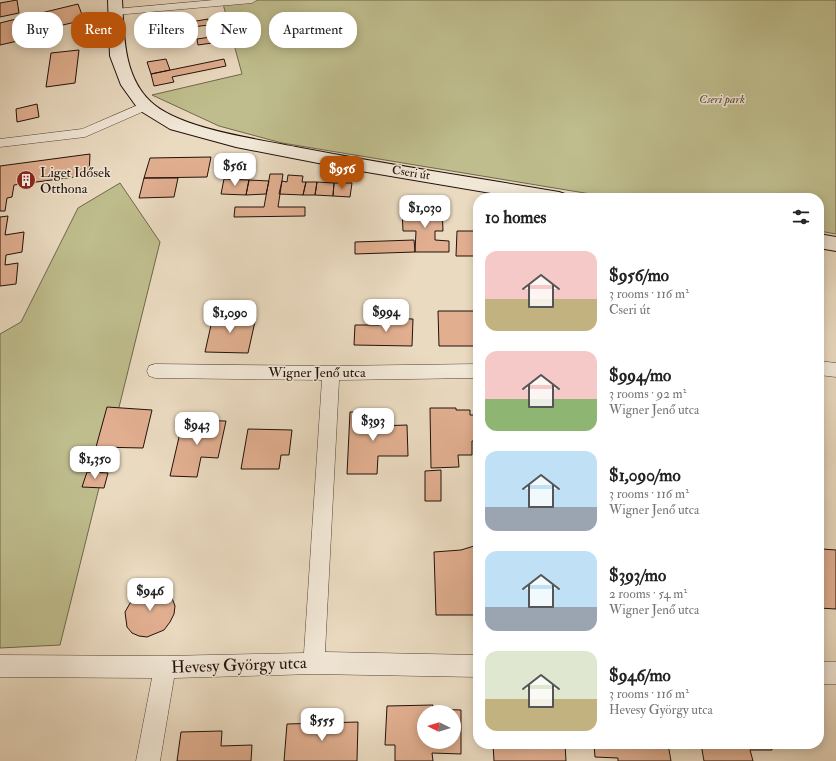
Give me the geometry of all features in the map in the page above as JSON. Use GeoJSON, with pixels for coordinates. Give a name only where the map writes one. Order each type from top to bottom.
{"type":"FeatureCollection","features":[{"type":"Feature","properties":{"kind":"street"},"geometry":{"type":"LineString","coordinates":[[115,6],[252,0]]}},
{"type":"Feature","properties":{"kind":"street","name":"Cseri út"},"geometry":{"type":"LineString","coordinates":[[115,6],[118,56],[129,85],[145,106],[176,125],[236,141],[349,163],[529,193]]}},
{"type":"Feature","properties":{"kind":"street"},"geometry":{"type":"LineString","coordinates":[[0,143],[85,133],[145,106]]}},
{"type":"Feature","properties":{"kind":"street"},"geometry":{"type":"LineString","coordinates":[[824,242],[836,244]]}},
{"type":"Feature","properties":{"kind":"street"},"geometry":{"type":"LineString","coordinates":[[824,369],[836,370]]}},
{"type":"Feature","properties":{"kind":"street","name":"Wigner Jenő utca"},"geometry":{"type":"LineString","coordinates":[[155,371],[331,373],[473,371]]}},
{"type":"Feature","properties":{"kind":"street"},"geometry":{"type":"LineString","coordinates":[[314,663],[331,373]]}},
{"type":"Feature","properties":{"kind":"street","name":"Hevesy György utca"},"geometry":{"type":"LineString","coordinates":[[0,666],[165,667],[314,663],[473,666]]}},
{"type":"Feature","properties":{"kind":"street"},"geometry":{"type":"LineString","coordinates":[[148,761],[165,667]]}},
{"type":"Feature","properties":{"kind":"street"},"geometry":{"type":"LineString","coordinates":[[824,673],[836,673]]}},
{"type":"Feature","properties":{"kind":"green space","name":"Cseri park"},"geometry":{"type":"Polygon","coordinates":[[[222,0],[836,0],[836,234],[824,232],[824,193],[585,193],[282,143],[219,126],[152,95],[242,74],[235,48],[261,48],[261,12],[225,12],[222,0]]]}},
{"type":"Feature","properties":{"kind":"green space"},"geometry":{"type":"Polygon","coordinates":[[[120,183],[160,242],[60,645],[0,648],[0,334],[21,322],[78,208],[120,183]]]}},
{"type":"Feature","properties":{"kind":"building"},"geometry":{"type":"Polygon","coordinates":[[[17,0],[19,12],[12,12],[12,14],[0,17],[0,3],[17,0]]]}},
{"type":"Feature","properties":{"kind":"building"},"geometry":{"type":"Polygon","coordinates":[[[78,4],[81,12],[71,12],[71,23],[63,25],[63,12],[45,12],[78,4]]]}},
{"type":"Feature","properties":{"kind":"building"},"geometry":{"type":"Polygon","coordinates":[[[206,19],[206,25],[198,26],[198,21],[206,19]]]}},
{"type":"Feature","properties":{"kind":"building"},"geometry":{"type":"Polygon","coordinates":[[[12,20],[12,42],[0,45],[0,23],[12,20]]]}},
{"type":"Feature","properties":{"kind":"building"},"geometry":{"type":"Polygon","coordinates":[[[206,38],[206,44],[198,45],[198,39],[206,38]]]}},
{"type":"Feature","properties":{"kind":"building"},"geometry":{"type":"Polygon","coordinates":[[[79,50],[75,83],[46,87],[51,53],[79,50]]]}},
{"type":"Feature","properties":{"kind":"building"},"geometry":{"type":"Polygon","coordinates":[[[166,59],[170,70],[151,74],[147,62],[166,59]]]}},
{"type":"Feature","properties":{"kind":"building"},"geometry":{"type":"Polygon","coordinates":[[[224,59],[226,66],[172,77],[174,82],[154,86],[151,74],[224,59]]]}},
{"type":"Feature","properties":{"kind":"building"},"geometry":{"type":"Polygon","coordinates":[[[37,104],[39,117],[17,122],[16,109],[37,104]]]}},
{"type":"Feature","properties":{"kind":"building","name":"Liget Idősek Otthona"},"geometry":{"type":"Polygon","coordinates":[[[90,154],[89,175],[14,185],[12,197],[7,198],[5,211],[0,211],[0,166],[90,154]]]}},
{"type":"Feature","properties":{"kind":"building"},"geometry":{"type":"Polygon","coordinates":[[[211,157],[207,177],[144,178],[150,158],[211,157]]]}},
{"type":"Feature","properties":{"kind":"building"},"geometry":{"type":"Polygon","coordinates":[[[270,174],[283,174],[278,207],[305,207],[305,216],[234,217],[235,207],[264,207],[270,174]]]}},
{"type":"Feature","properties":{"kind":"building"},"geometry":{"type":"Polygon","coordinates":[[[288,175],[303,176],[302,182],[306,182],[303,195],[279,194],[282,181],[287,182],[288,175]]]}},
{"type":"Feature","properties":{"kind":"building"},"geometry":{"type":"Polygon","coordinates":[[[144,178],[178,178],[174,197],[139,198],[144,178]]]}},
{"type":"Feature","properties":{"kind":"building"},"geometry":{"type":"Polygon","coordinates":[[[224,179],[249,180],[246,195],[221,194],[224,179]]]}},
{"type":"Feature","properties":{"kind":"building"},"geometry":{"type":"Polygon","coordinates":[[[249,180],[269,181],[266,194],[246,195],[249,180]]]}},
{"type":"Feature","properties":{"kind":"building"},"geometry":{"type":"Polygon","coordinates":[[[306,182],[317,182],[315,195],[303,195],[306,182]]]}},
{"type":"Feature","properties":{"kind":"building"},"geometry":{"type":"Polygon","coordinates":[[[317,182],[334,183],[333,196],[315,195],[317,182]]]}},
{"type":"Feature","properties":{"kind":"building"},"geometry":{"type":"Polygon","coordinates":[[[334,183],[352,183],[350,197],[333,196],[334,183]]]}},
{"type":"Feature","properties":{"kind":"building"},"geometry":{"type":"Polygon","coordinates":[[[442,208],[443,231],[435,231],[435,240],[449,241],[449,252],[415,252],[416,231],[403,231],[402,209],[442,208]]]}},
{"type":"Feature","properties":{"kind":"building","name":"Liget Idősek Otthona"},"geometry":{"type":"Polygon","coordinates":[[[8,216],[5,235],[24,232],[22,252],[6,255],[5,265],[18,263],[16,284],[0,286],[0,217],[8,216]]]}},
{"type":"Feature","properties":{"kind":"building"},"geometry":{"type":"Polygon","coordinates":[[[457,231],[473,231],[473,256],[456,256],[457,231]]]}},
{"type":"Feature","properties":{"kind":"building"},"geometry":{"type":"Polygon","coordinates":[[[414,240],[415,252],[355,254],[355,242],[414,240]]]}},
{"type":"Feature","properties":{"kind":"building"},"geometry":{"type":"Polygon","coordinates":[[[438,311],[473,311],[473,346],[439,346],[438,311]]]}},
{"type":"Feature","properties":{"kind":"building"},"geometry":{"type":"Polygon","coordinates":[[[213,316],[256,317],[248,353],[205,352],[213,316]]]}},
{"type":"Feature","properties":{"kind":"building"},"geometry":{"type":"Polygon","coordinates":[[[379,318],[413,319],[412,346],[354,345],[355,325],[379,325],[379,318]]]}},
{"type":"Feature","properties":{"kind":"building"},"geometry":{"type":"Polygon","coordinates":[[[107,407],[152,410],[143,448],[96,447],[107,407]]]}},
{"type":"Feature","properties":{"kind":"building"},"geometry":{"type":"Polygon","coordinates":[[[430,408],[456,408],[456,410],[470,410],[470,415],[473,415],[472,455],[458,455],[459,467],[431,468],[430,408]]]}},
{"type":"Feature","properties":{"kind":"building"},"geometry":{"type":"Polygon","coordinates":[[[350,412],[379,412],[378,426],[407,425],[408,456],[378,456],[377,474],[347,474],[350,412]]]}},
{"type":"Feature","properties":{"kind":"building"},"geometry":{"type":"Polygon","coordinates":[[[183,420],[226,421],[218,458],[201,457],[197,477],[170,476],[183,420]]]}},
{"type":"Feature","properties":{"kind":"building"},"geometry":{"type":"Polygon","coordinates":[[[248,429],[292,430],[289,455],[281,455],[279,469],[241,469],[248,429]]]}},
{"type":"Feature","properties":{"kind":"building"},"geometry":{"type":"Polygon","coordinates":[[[441,470],[441,501],[425,501],[425,471],[441,470]]]}},
{"type":"Feature","properties":{"kind":"building"},"geometry":{"type":"Polygon","coordinates":[[[87,472],[108,473],[104,488],[82,487],[87,472]]]}},
{"type":"Feature","properties":{"kind":"building"},"geometry":{"type":"Polygon","coordinates":[[[473,546],[473,615],[436,615],[434,552],[461,550],[473,546]]]}},
{"type":"Feature","properties":{"kind":"building"},"geometry":{"type":"Polygon","coordinates":[[[824,549],[836,550],[836,609],[824,608],[824,549]]]}},
{"type":"Feature","properties":{"kind":"building"},"geometry":{"type":"Polygon","coordinates":[[[147,589],[163,589],[172,598],[175,606],[174,614],[164,630],[147,637],[139,636],[132,633],[127,627],[125,612],[133,598],[147,589]]]}},
{"type":"Feature","properties":{"kind":"building"},"geometry":{"type":"Polygon","coordinates":[[[417,705],[417,749],[461,749],[461,754],[432,753],[433,761],[395,761],[395,745],[385,745],[387,706],[417,705]]]}},
{"type":"Feature","properties":{"kind":"building"},"geometry":{"type":"Polygon","coordinates":[[[358,722],[357,761],[284,761],[287,724],[358,722]]]}},
{"type":"Feature","properties":{"kind":"building"},"geometry":{"type":"Polygon","coordinates":[[[222,731],[221,746],[252,745],[251,761],[177,761],[181,732],[222,731]]]}},
{"type":"Feature","properties":{"kind":"building"},"geometry":{"type":"Polygon","coordinates":[[[493,749],[565,749],[566,761],[494,761],[493,749]]]}},
{"type":"Feature","properties":{"kind":"building"},"geometry":{"type":"Polygon","coordinates":[[[594,749],[669,749],[671,761],[618,761],[618,758],[595,757],[594,749]]]}},
{"type":"Feature","properties":{"kind":"building"},"geometry":{"type":"Polygon","coordinates":[[[702,749],[772,749],[750,750],[753,761],[704,761],[702,749]]]}},
{"type":"Feature","properties":{"kind":"place","name":"Liget Idősek Otthona"},"geometry":{"type":"Point","coordinates":[26,180]}}]}
